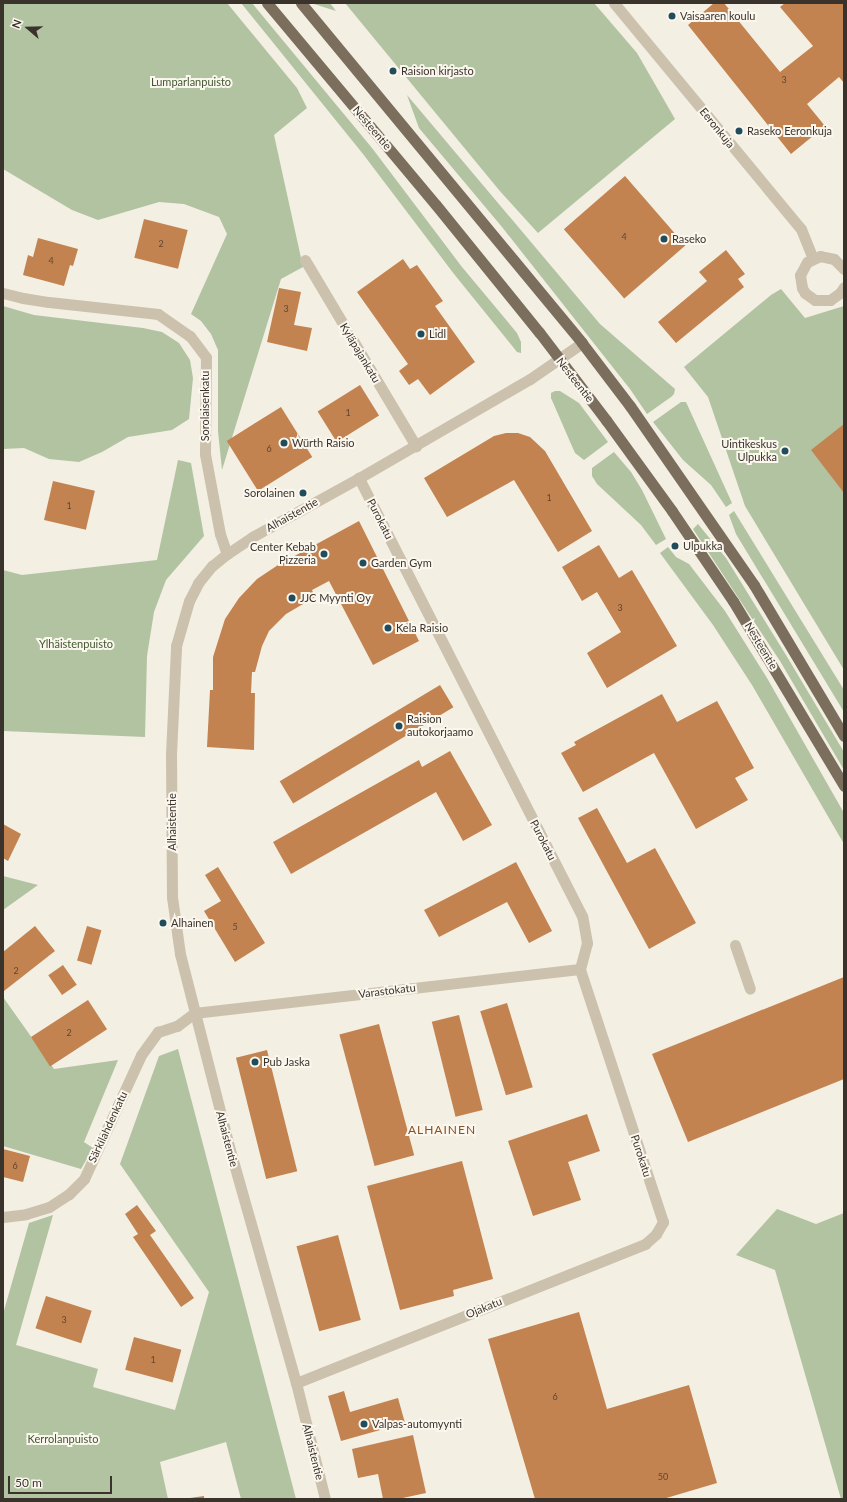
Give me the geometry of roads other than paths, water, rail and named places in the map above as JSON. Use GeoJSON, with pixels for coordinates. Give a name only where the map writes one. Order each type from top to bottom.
{"type":"FeatureCollection","features":[{"type":"Feature","properties":{"kind":"main road","name":"Nesteentie"},"geometry":{"type":"LineString","coordinates":[[267,3],[436,205],[559,359],[672,511],[729,595],[844,786]]}},
{"type":"Feature","properties":{"kind":"main road"},"geometry":{"type":"LineString","coordinates":[[301,3],[582,343],[673,466],[749,579],[844,736]]}},
{"type":"Feature","properties":{"kind":"street","name":"Eeronkuja"},"geometry":{"type":"LineString","coordinates":[[614,3],[801,229],[813,258]]}},
{"type":"Feature","properties":{"kind":"street"},"geometry":{"type":"LineString","coordinates":[[844,269],[834,258],[820,256],[807,262],[800,275],[800,282],[805,293],[815,300],[824,301],[836,298],[844,287]]}},
{"type":"Feature","properties":{"kind":"street","name":"Kyläpajankatu"},"geometry":{"type":"LineString","coordinates":[[305,260],[416,446]]}},
{"type":"Feature","properties":{"kind":"street","name":"Sorolaisenkatu"},"geometry":{"type":"LineString","coordinates":[[3,293],[49,302],[158,314],[190,336],[206,357],[205,454],[220,534],[227,554]]}},
{"type":"Feature","properties":{"kind":"street","name":"Alhaistentie"},"geometry":{"type":"LineString","coordinates":[[325,1499],[296,1383],[230,1150],[180,954],[172,897],[171,754],[176,646],[181,624],[198,583],[212,566],[227,554],[252,537],[416,446],[530,379],[582,343]]}},
{"type":"Feature","properties":{"kind":"street","name":"Purokatu"},"geometry":{"type":"LineString","coordinates":[[359,478],[582,916],[586,943],[580,969],[662,1222]]}},
{"type":"Feature","properties":{"kind":"street"},"geometry":{"type":"LineString","coordinates":[[735,945],[750,989]]}},
{"type":"Feature","properties":{"kind":"street","name":"Varastokatu"},"geometry":{"type":"LineString","coordinates":[[194,1013],[580,969]]}},
{"type":"Feature","properties":{"kind":"street","name":"Särkilahdenkatu"},"geometry":{"type":"LineString","coordinates":[[3,1217],[26,1214],[49,1207],[69,1194],[84,1179],[141,1054],[158,1032],[177,1026],[194,1013]]}},
{"type":"Feature","properties":{"kind":"street","name":"Ojakatu"},"geometry":{"type":"LineString","coordinates":[[296,1383],[645,1244],[656,1234],[662,1222]]}},
{"type":"Feature","properties":{"kind":"place","name":"Vaisaaren koulu"},"geometry":{"type":"Point","coordinates":[672,16]}},
{"type":"Feature","properties":{"kind":"place","name":"Raision kirjasto"},"geometry":{"type":"Point","coordinates":[393,71]}},
{"type":"Feature","properties":{"kind":"place","name":"Raseko Eeronkuja"},"geometry":{"type":"Point","coordinates":[739,131]}},
{"type":"Feature","properties":{"kind":"place","name":"Raseko"},"geometry":{"type":"Point","coordinates":[664,239]}},
{"type":"Feature","properties":{"kind":"place","name":"Lidl"},"geometry":{"type":"Point","coordinates":[421,334]}},
{"type":"Feature","properties":{"kind":"place","name":"Würth Raisio"},"geometry":{"type":"Point","coordinates":[284,443]}},
{"type":"Feature","properties":{"kind":"place","name":"Uintikeskus Ulpukka"},"geometry":{"type":"Point","coordinates":[785,451]}},
{"type":"Feature","properties":{"kind":"place","name":"Sorolainen"},"geometry":{"type":"Point","coordinates":[303,493]}},
{"type":"Feature","properties":{"kind":"place","name":"Ulpukka"},"geometry":{"type":"Point","coordinates":[675,546]}},
{"type":"Feature","properties":{"kind":"place","name":"Center Kebab Pizzeria"},"geometry":{"type":"Point","coordinates":[324,554]}},
{"type":"Feature","properties":{"kind":"place","name":"Garden Gym"},"geometry":{"type":"Point","coordinates":[363,563]}},
{"type":"Feature","properties":{"kind":"place","name":"JJC Myynti Oy"},"geometry":{"type":"Point","coordinates":[292,598]}},
{"type":"Feature","properties":{"kind":"place","name":"Kela Raisio"},"geometry":{"type":"Point","coordinates":[388,628]}},
{"type":"Feature","properties":{"kind":"place","name":"Raision autokorjaamo"},"geometry":{"type":"Point","coordinates":[399,726]}},
{"type":"Feature","properties":{"kind":"place","name":"Alhainen"},"geometry":{"type":"Point","coordinates":[163,923]}},
{"type":"Feature","properties":{"kind":"place","name":"Pub Jaska"},"geometry":{"type":"Point","coordinates":[255,1062]}},
{"type":"Feature","properties":{"kind":"place","name":"Valpas-automyynti"},"geometry":{"type":"Point","coordinates":[364,1424]}},
{"type":"Feature","properties":{"kind":"district","name":"ALHAINEN"},"geometry":{"type":"Point","coordinates":[442,1130]}},
{"type":"Feature","properties":{"kind":"park label","name":"Lumparlanpuisto"},"geometry":{"type":"Point","coordinates":[191,82]}},
{"type":"Feature","properties":{"kind":"park label","name":"Ylhäistenpuisto"},"geometry":{"type":"Point","coordinates":[76,644]}},
{"type":"Feature","properties":{"kind":"park label","name":"Kerrolanpuisto"},"geometry":{"type":"Point","coordinates":[63,1439]}}]}
